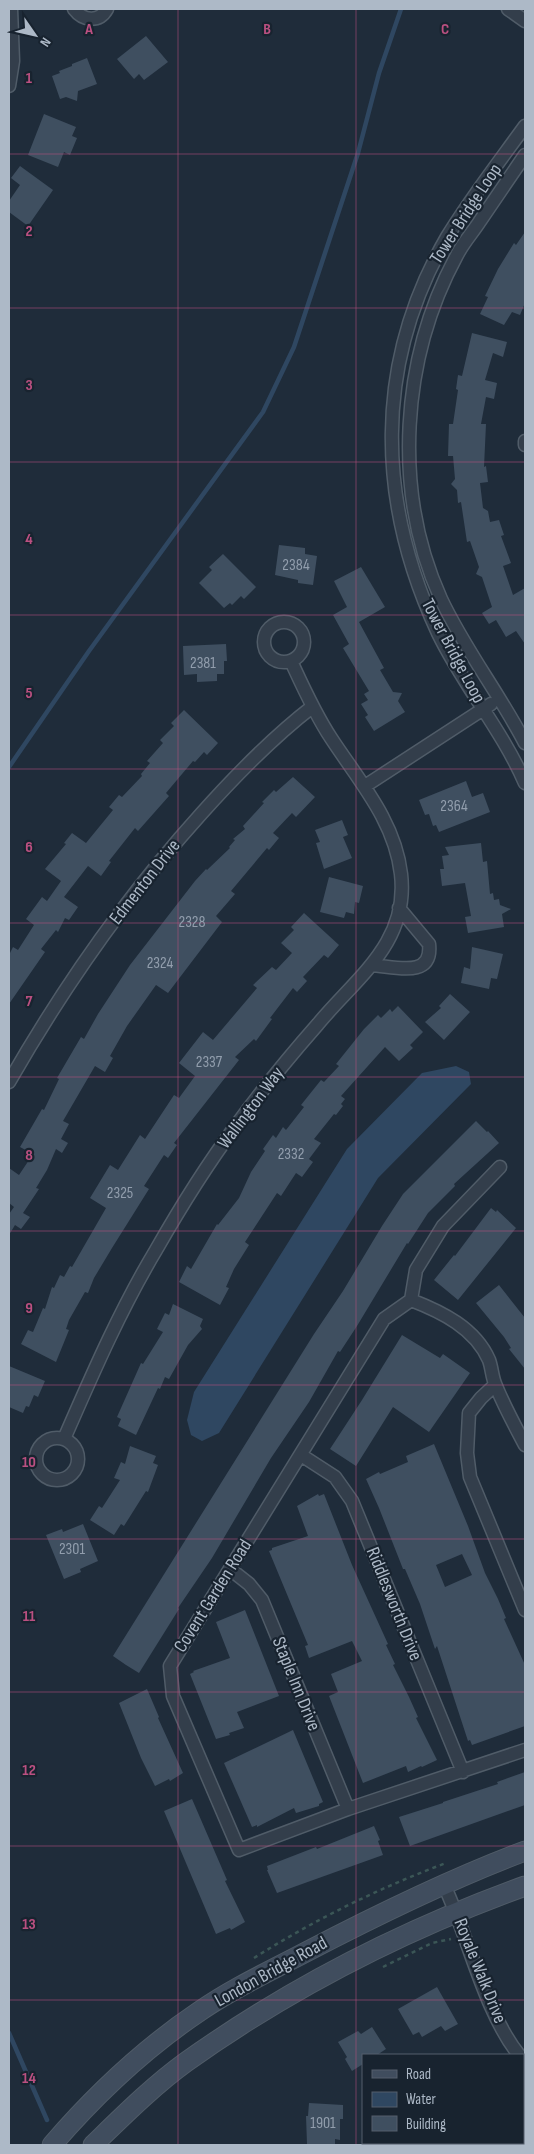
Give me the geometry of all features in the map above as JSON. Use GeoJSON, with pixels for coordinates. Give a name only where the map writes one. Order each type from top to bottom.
{"type":"FeatureCollection","features":[{"type":"Feature","properties":{"kind":"main road","name":"London Bridge Road"},"geometry":{"type":"LineString","coordinates":[[52,2145],[76,2117],[119,2076],[200,2010],[347,1931],[444,1885],[525,1851]]}},
{"type":"Feature","properties":{"kind":"main road","name":"London Bridge Road"},"geometry":{"type":"LineString","coordinates":[[94,2145],[126,2113],[168,2076],[243,2024],[366,1954],[457,1912],[525,1886]]}},
{"type":"Feature","properties":{"kind":"street"},"geometry":{"type":"LineString","coordinates":[[9,86],[13,61],[11,9]]}},
{"type":"Feature","properties":{"kind":"street"},"geometry":{"type":"LineString","coordinates":[[74,9],[84,18],[91,19],[98,17],[107,9]]}},
{"type":"Feature","properties":{"kind":"street"},"geometry":{"type":"LineString","coordinates":[[508,9],[525,21]]}},
{"type":"Feature","properties":{"kind":"street","name":"Tower Bridge Loop"},"geometry":{"type":"LineString","coordinates":[[525,126],[448,237],[428,275],[411,315],[403,345],[392,423],[393,472],[397,509],[405,546],[417,583],[439,634],[510,750],[525,784]]}},
{"type":"Feature","properties":{"kind":"street","name":"Tower Bridge Loop"},"geometry":{"type":"LineString","coordinates":[[525,155],[458,253],[444,280],[419,352],[413,381],[409,424],[412,490],[420,534],[440,597],[456,630],[525,743]]}},
{"type":"Feature","properties":{"kind":"street","name":"Wallington Way"},"geometry":{"type":"LineString","coordinates":[[64,1439],[119,1318],[155,1251],[194,1187],[234,1128],[274,1075],[326,1014],[372,965],[388,942],[399,908],[402,876],[398,856],[381,813],[365,786],[330,738],[312,707],[291,661]]}},
{"type":"Feature","properties":{"kind":"street"},"geometry":{"type":"LineString","coordinates":[[365,786],[499,698]]}},
{"type":"Feature","properties":{"kind":"street","name":"Edmenton Drive"},"geometry":{"type":"LineString","coordinates":[[9,1082],[34,1038],[81,966],[129,900],[221,791],[260,752],[312,707]]}},
{"type":"Feature","properties":{"kind":"street"},"geometry":{"type":"LineString","coordinates":[[372,965],[411,969],[424,964],[428,957],[429,944],[399,908]]}},
{"type":"Feature","properties":{"kind":"street"},"geometry":{"type":"LineString","coordinates":[[500,1167],[443,1226],[416,1270],[412,1300],[455,1320],[473,1338],[488,1360],[495,1385],[525,1445]]}},
{"type":"Feature","properties":{"kind":"street","name":"Covent Garden Road"},"geometry":{"type":"LineString","coordinates":[[412,1300],[384,1318],[170,1666],[174,1696],[239,1850],[348,1809],[525,1750]]}},
{"type":"Feature","properties":{"kind":"street"},"geometry":{"type":"LineString","coordinates":[[495,1385],[470,1413],[467,1453],[470,1478],[525,1610]]}},
{"type":"Feature","properties":{"kind":"street","name":"Riddlesworth Drive"},"geometry":{"type":"LineString","coordinates":[[301,1455],[335,1477],[352,1501],[463,1772]]}},
{"type":"Feature","properties":{"kind":"street","name":"Staple Inn Drive"},"geometry":{"type":"LineString","coordinates":[[230,1569],[249,1584],[262,1600],[348,1809]]}},
{"type":"Feature","properties":{"kind":"street","name":"Royale Walk Drive"},"geometry":{"type":"LineString","coordinates":[[444,1885],[457,1912],[499,2024],[516,2054]]}},
{"type":"Feature","properties":{"kind":"path"},"geometry":{"type":"LineString","coordinates":[[378,1969],[432,1944],[446,1942],[464,1932]]}},
{"type":"Feature","properties":{"kind":"water"},"geometry":{"type":"Polygon","coordinates":[[[456,1066],[469,1072],[471,1084],[378,1178],[219,1433],[202,1441],[191,1435],[187,1420],[194,1392],[347,1149],[422,1073],[456,1066]]]}},
{"type":"Feature","properties":{"kind":"building"},"geometry":{"type":"Polygon","coordinates":[[[146,36],[168,62],[144,80],[139,74],[134,79],[117,59],[146,36]]]}},
{"type":"Feature","properties":{"kind":"building"},"geometry":{"type":"Polygon","coordinates":[[[87,58],[97,84],[78,91],[77,101],[66,97],[60,99],[52,76],[72,66],[72,64],[87,58]]]}},
{"type":"Feature","properties":{"kind":"building"},"geometry":{"type":"Polygon","coordinates":[[[44,114],[76,127],[72,136],[77,138],[70,155],[64,152],[58,167],[28,155],[44,114]]]}},
{"type":"Feature","properties":{"kind":"building"},"geometry":{"type":"Polygon","coordinates":[[[20,166],[53,190],[28,226],[9,212],[9,201],[20,185],[11,178],[20,166]]]}},
{"type":"Feature","properties":{"kind":"building"},"geometry":{"type":"Polygon","coordinates":[[[525,232],[525,303],[520,315],[512,312],[504,325],[480,314],[488,297],[485,296],[498,269],[514,243],[516,245],[525,232]]]}},
{"type":"Feature","properties":{"kind":"building"},"geometry":{"type":"Polygon","coordinates":[[[472,333],[507,342],[503,357],[493,353],[485,380],[497,383],[494,399],[486,397],[481,424],[486,424],[484,467],[486,466],[488,482],[480,483],[483,508],[488,511],[490,522],[499,520],[504,535],[501,536],[511,563],[503,566],[513,595],[525,588],[525,644],[516,631],[506,637],[496,620],[489,624],[482,613],[492,607],[482,577],[476,574],[479,567],[470,541],[467,542],[461,502],[458,503],[457,490],[451,484],[455,479],[453,456],[448,456],[449,424],[453,424],[458,390],[456,389],[458,375],[462,376],[472,333]]]}},
{"type":"Feature","properties":{"kind":"building"},"geometry":{"type":"Polygon","coordinates":[[[279,545],[305,548],[305,554],[317,556],[313,585],[298,583],[298,580],[275,575],[279,545]]]}},
{"type":"Feature","properties":{"kind":"building"},"geometry":{"type":"Polygon","coordinates":[[[223,554],[256,587],[244,599],[241,596],[232,605],[230,603],[224,608],[199,583],[212,570],[209,567],[223,554]]]}},
{"type":"Feature","properties":{"kind":"building"},"geometry":{"type":"Polygon","coordinates":[[[361,567],[385,607],[359,622],[384,668],[380,670],[393,692],[402,693],[398,701],[405,712],[374,731],[365,717],[368,715],[361,704],[368,700],[364,694],[369,691],[343,648],[349,644],[333,615],[347,607],[334,581],[361,567]]]}},
{"type":"Feature","properties":{"kind":"building"},"geometry":{"type":"Polygon","coordinates":[[[226,644],[227,661],[224,661],[224,674],[217,674],[217,681],[197,682],[197,674],[184,675],[183,646],[226,644]]]}},
{"type":"Feature","properties":{"kind":"building"},"geometry":{"type":"Polygon","coordinates":[[[184,710],[218,743],[207,755],[204,752],[195,762],[193,761],[166,793],[169,796],[138,831],[135,828],[109,861],[111,862],[101,876],[88,866],[64,897],[78,907],[69,920],[65,918],[58,932],[56,930],[41,949],[45,952],[9,1004],[9,955],[13,947],[18,950],[34,925],[26,919],[42,897],[47,901],[61,881],[45,869],[66,844],[64,843],[72,833],[86,843],[113,810],[109,807],[119,795],[122,797],[142,776],[141,774],[150,763],[147,761],[163,743],[160,740],[174,726],[171,723],[184,710]]]}},
{"type":"Feature","properties":{"kind":"building"},"geometry":{"type":"Polygon","coordinates":[[[293,777],[315,797],[296,817],[292,813],[273,833],[279,838],[269,850],[267,848],[231,891],[235,894],[216,916],[222,922],[168,993],[156,985],[127,1026],[110,1056],[113,1058],[105,1072],[95,1066],[63,1121],[69,1124],[61,1139],[68,1143],[62,1153],[56,1149],[47,1170],[36,1188],[39,1189],[23,1213],[30,1217],[21,1229],[15,1225],[9,1235],[9,1214],[14,1207],[9,1203],[9,1168],[19,1175],[33,1154],[20,1147],[42,1109],[44,1110],[59,1079],[57,1078],[81,1037],[84,1039],[130,965],[195,881],[230,848],[235,840],[233,839],[245,829],[243,826],[264,803],[262,802],[274,790],[276,792],[293,777]]]}},
{"type":"Feature","properties":{"kind":"building"},"geometry":{"type":"Polygon","coordinates":[[[466,781],[472,797],[483,793],[490,812],[439,832],[436,825],[433,826],[429,814],[425,815],[419,800],[466,781]]]}},
{"type":"Feature","properties":{"kind":"building"},"geometry":{"type":"Polygon","coordinates":[[[342,820],[348,835],[343,837],[352,858],[324,869],[316,843],[320,842],[315,830],[342,820]]]}},
{"type":"Feature","properties":{"kind":"building"},"geometry":{"type":"Polygon","coordinates":[[[481,843],[483,862],[487,861],[490,894],[493,893],[494,900],[499,899],[500,905],[511,909],[502,914],[504,927],[468,933],[465,917],[471,916],[465,883],[442,886],[440,869],[444,869],[442,856],[449,855],[445,847],[481,843]]]}},
{"type":"Feature","properties":{"kind":"building"},"geometry":{"type":"Polygon","coordinates":[[[329,877],[363,886],[359,903],[355,902],[354,914],[346,912],[344,918],[320,912],[329,877]]]}},
{"type":"Feature","properties":{"kind":"building"},"geometry":{"type":"Polygon","coordinates":[[[304,913],[339,945],[328,958],[324,955],[303,977],[307,981],[297,992],[293,988],[270,1018],[272,1019],[256,1041],[254,1039],[235,1057],[239,1060],[174,1143],[177,1145],[168,1158],[164,1155],[144,1186],[149,1189],[94,1278],[88,1293],[85,1292],[69,1320],[66,1329],[69,1330],[56,1362],[21,1344],[28,1330],[33,1332],[43,1308],[45,1309],[52,1287],[54,1288],[60,1275],[64,1277],[70,1266],[72,1267],[106,1208],[90,1198],[110,1165],[118,1170],[140,1135],[145,1139],[174,1095],[179,1098],[195,1076],[179,1063],[203,1032],[213,1040],[257,988],[253,985],[272,967],[276,970],[292,953],[281,943],[294,930],[291,927],[304,913]]]}},
{"type":"Feature","properties":{"kind":"building"},"geometry":{"type":"Polygon","coordinates":[[[472,947],[503,954],[497,979],[491,978],[489,989],[461,983],[464,967],[470,969],[472,947]]]}},
{"type":"Feature","properties":{"kind":"building"},"geometry":{"type":"Polygon","coordinates":[[[450,994],[470,1012],[444,1040],[425,1022],[441,1008],[439,1006],[450,994]]]}},
{"type":"Feature","properties":{"kind":"building"},"geometry":{"type":"Polygon","coordinates":[[[398,1006],[423,1032],[410,1045],[413,1048],[399,1061],[385,1047],[341,1096],[345,1099],[341,1104],[343,1106],[314,1139],[321,1143],[309,1159],[313,1162],[302,1177],[296,1173],[281,1196],[277,1193],[245,1242],[249,1245],[234,1269],[226,1287],[229,1288],[220,1305],[179,1282],[187,1266],[191,1269],[217,1224],[239,1198],[251,1172],[265,1151],[263,1149],[273,1135],[276,1138],[283,1127],[286,1130],[304,1107],[301,1105],[321,1080],[324,1082],[339,1066],[336,1064],[364,1029],[378,1015],[381,1018],[390,1009],[392,1012],[398,1006]]]}},
{"type":"Feature","properties":{"kind":"building"},"geometry":{"type":"Polygon","coordinates":[[[476,1121],[499,1143],[454,1184],[455,1186],[428,1213],[407,1243],[357,1326],[340,1352],[338,1351],[309,1402],[271,1458],[212,1558],[178,1608],[139,1673],[126,1665],[113,1656],[382,1226],[403,1194],[476,1121]]]}},
{"type":"Feature","properties":{"kind":"building"},"geometry":{"type":"Polygon","coordinates":[[[491,1208],[496,1212],[497,1210],[516,1228],[458,1300],[434,1280],[455,1256],[491,1208]]]}},
{"type":"Feature","properties":{"kind":"building"},"geometry":{"type":"Polygon","coordinates":[[[499,1285],[525,1318],[525,1369],[509,1349],[511,1348],[504,1337],[476,1303],[499,1285]]]}},
{"type":"Feature","properties":{"kind":"building"},"geometry":{"type":"Polygon","coordinates":[[[173,1304],[203,1319],[200,1326],[202,1329],[188,1345],[169,1379],[165,1377],[160,1389],[158,1388],[136,1435],[118,1426],[121,1419],[117,1417],[141,1363],[143,1364],[163,1332],[157,1329],[165,1313],[169,1315],[173,1304]]]}},
{"type":"Feature","properties":{"kind":"building"},"geometry":{"type":"Polygon","coordinates":[[[402,1335],[440,1358],[443,1354],[470,1373],[429,1432],[393,1407],[356,1466],[330,1449],[402,1335]]]}},
{"type":"Feature","properties":{"kind":"building"},"geometry":{"type":"Polygon","coordinates":[[[9,1366],[45,1381],[38,1397],[34,1395],[29,1407],[26,1406],[23,1413],[9,1407],[9,1366]]]}},
{"type":"Feature","properties":{"kind":"building"},"geometry":{"type":"Polygon","coordinates":[[[434,1444],[485,1573],[498,1599],[506,1618],[504,1619],[525,1665],[525,1726],[472,1745],[470,1740],[468,1741],[437,1646],[435,1649],[420,1604],[405,1569],[403,1569],[366,1479],[379,1472],[380,1474],[408,1462],[406,1456],[434,1444]],[[462,1554],[436,1565],[445,1587],[472,1575],[462,1554]]]}},
{"type":"Feature","properties":{"kind":"building"},"geometry":{"type":"Polygon","coordinates":[[[130,1446],[156,1456],[153,1463],[158,1465],[148,1492],[146,1491],[124,1526],[121,1524],[114,1535],[90,1520],[99,1506],[102,1508],[120,1480],[114,1478],[121,1462],[125,1464],[130,1446]]]}},
{"type":"Feature","properties":{"kind":"building"},"geometry":{"type":"Polygon","coordinates":[[[318,1494],[319,1496],[324,1494],[352,1565],[388,1644],[386,1645],[395,1664],[393,1665],[437,1760],[408,1772],[406,1766],[363,1783],[329,1696],[338,1692],[331,1674],[362,1661],[352,1641],[309,1658],[305,1646],[308,1645],[269,1551],[272,1548],[308,1536],[297,1506],[318,1494]]]}},
{"type":"Feature","properties":{"kind":"building"},"geometry":{"type":"Polygon","coordinates":[[[83,1524],[98,1561],[80,1569],[81,1572],[64,1579],[46,1535],[62,1529],[63,1532],[83,1524]]]}},
{"type":"Feature","properties":{"kind":"building"},"geometry":{"type":"Polygon","coordinates":[[[245,1610],[279,1696],[237,1712],[244,1728],[216,1739],[190,1674],[193,1671],[230,1658],[216,1622],[245,1610]]]}},
{"type":"Feature","properties":{"kind":"building"},"geometry":{"type":"Polygon","coordinates":[[[147,1689],[183,1773],[170,1781],[169,1779],[155,1786],[141,1758],[119,1703],[147,1689]]]}},
{"type":"Feature","properties":{"kind":"building"},"geometry":{"type":"Polygon","coordinates":[[[293,1730],[323,1802],[319,1806],[296,1813],[294,1808],[257,1827],[257,1825],[252,1827],[224,1763],[293,1730]]]}},
{"type":"Feature","properties":{"kind":"building"},"geometry":{"type":"Polygon","coordinates":[[[525,1772],[525,1805],[410,1846],[399,1817],[498,1784],[497,1782],[525,1772]]]}},
{"type":"Feature","properties":{"kind":"building"},"geometry":{"type":"Polygon","coordinates":[[[192,1799],[227,1880],[225,1881],[245,1922],[231,1930],[230,1928],[216,1934],[164,1811],[192,1799]]]}},
{"type":"Feature","properties":{"kind":"building"},"geometry":{"type":"Polygon","coordinates":[[[374,1826],[380,1840],[378,1841],[383,1855],[277,1893],[267,1866],[316,1847],[317,1849],[374,1826]]]}},
{"type":"Feature","properties":{"kind":"building"},"geometry":{"type":"Polygon","coordinates":[[[437,1987],[458,2024],[445,2031],[441,2026],[422,2037],[419,2032],[413,2035],[398,2009],[437,1987]]]}},
{"type":"Feature","properties":{"kind":"building"},"geometry":{"type":"Polygon","coordinates":[[[372,2027],[386,2049],[378,2054],[362,2054],[362,2065],[352,2071],[345,2059],[347,2057],[338,2042],[358,2031],[361,2034],[372,2027]]]}},
{"type":"Feature","properties":{"kind":"building"},"geometry":{"type":"Polygon","coordinates":[[[309,2103],[343,2105],[343,2119],[340,2119],[340,2140],[335,2139],[335,2145],[307,2144],[306,2116],[308,2116],[309,2103]]]}},
{"type":"Feature","properties":{"kind":"waterway"},"geometry":{"type":"LineString","coordinates":[[9,767],[89,651],[263,412],[294,347],[358,153],[379,73],[401,9]]}},
{"type":"Feature","properties":{"kind":"waterway"},"geometry":{"type":"LineString","coordinates":[[9,2033],[47,2120]]}}]}
